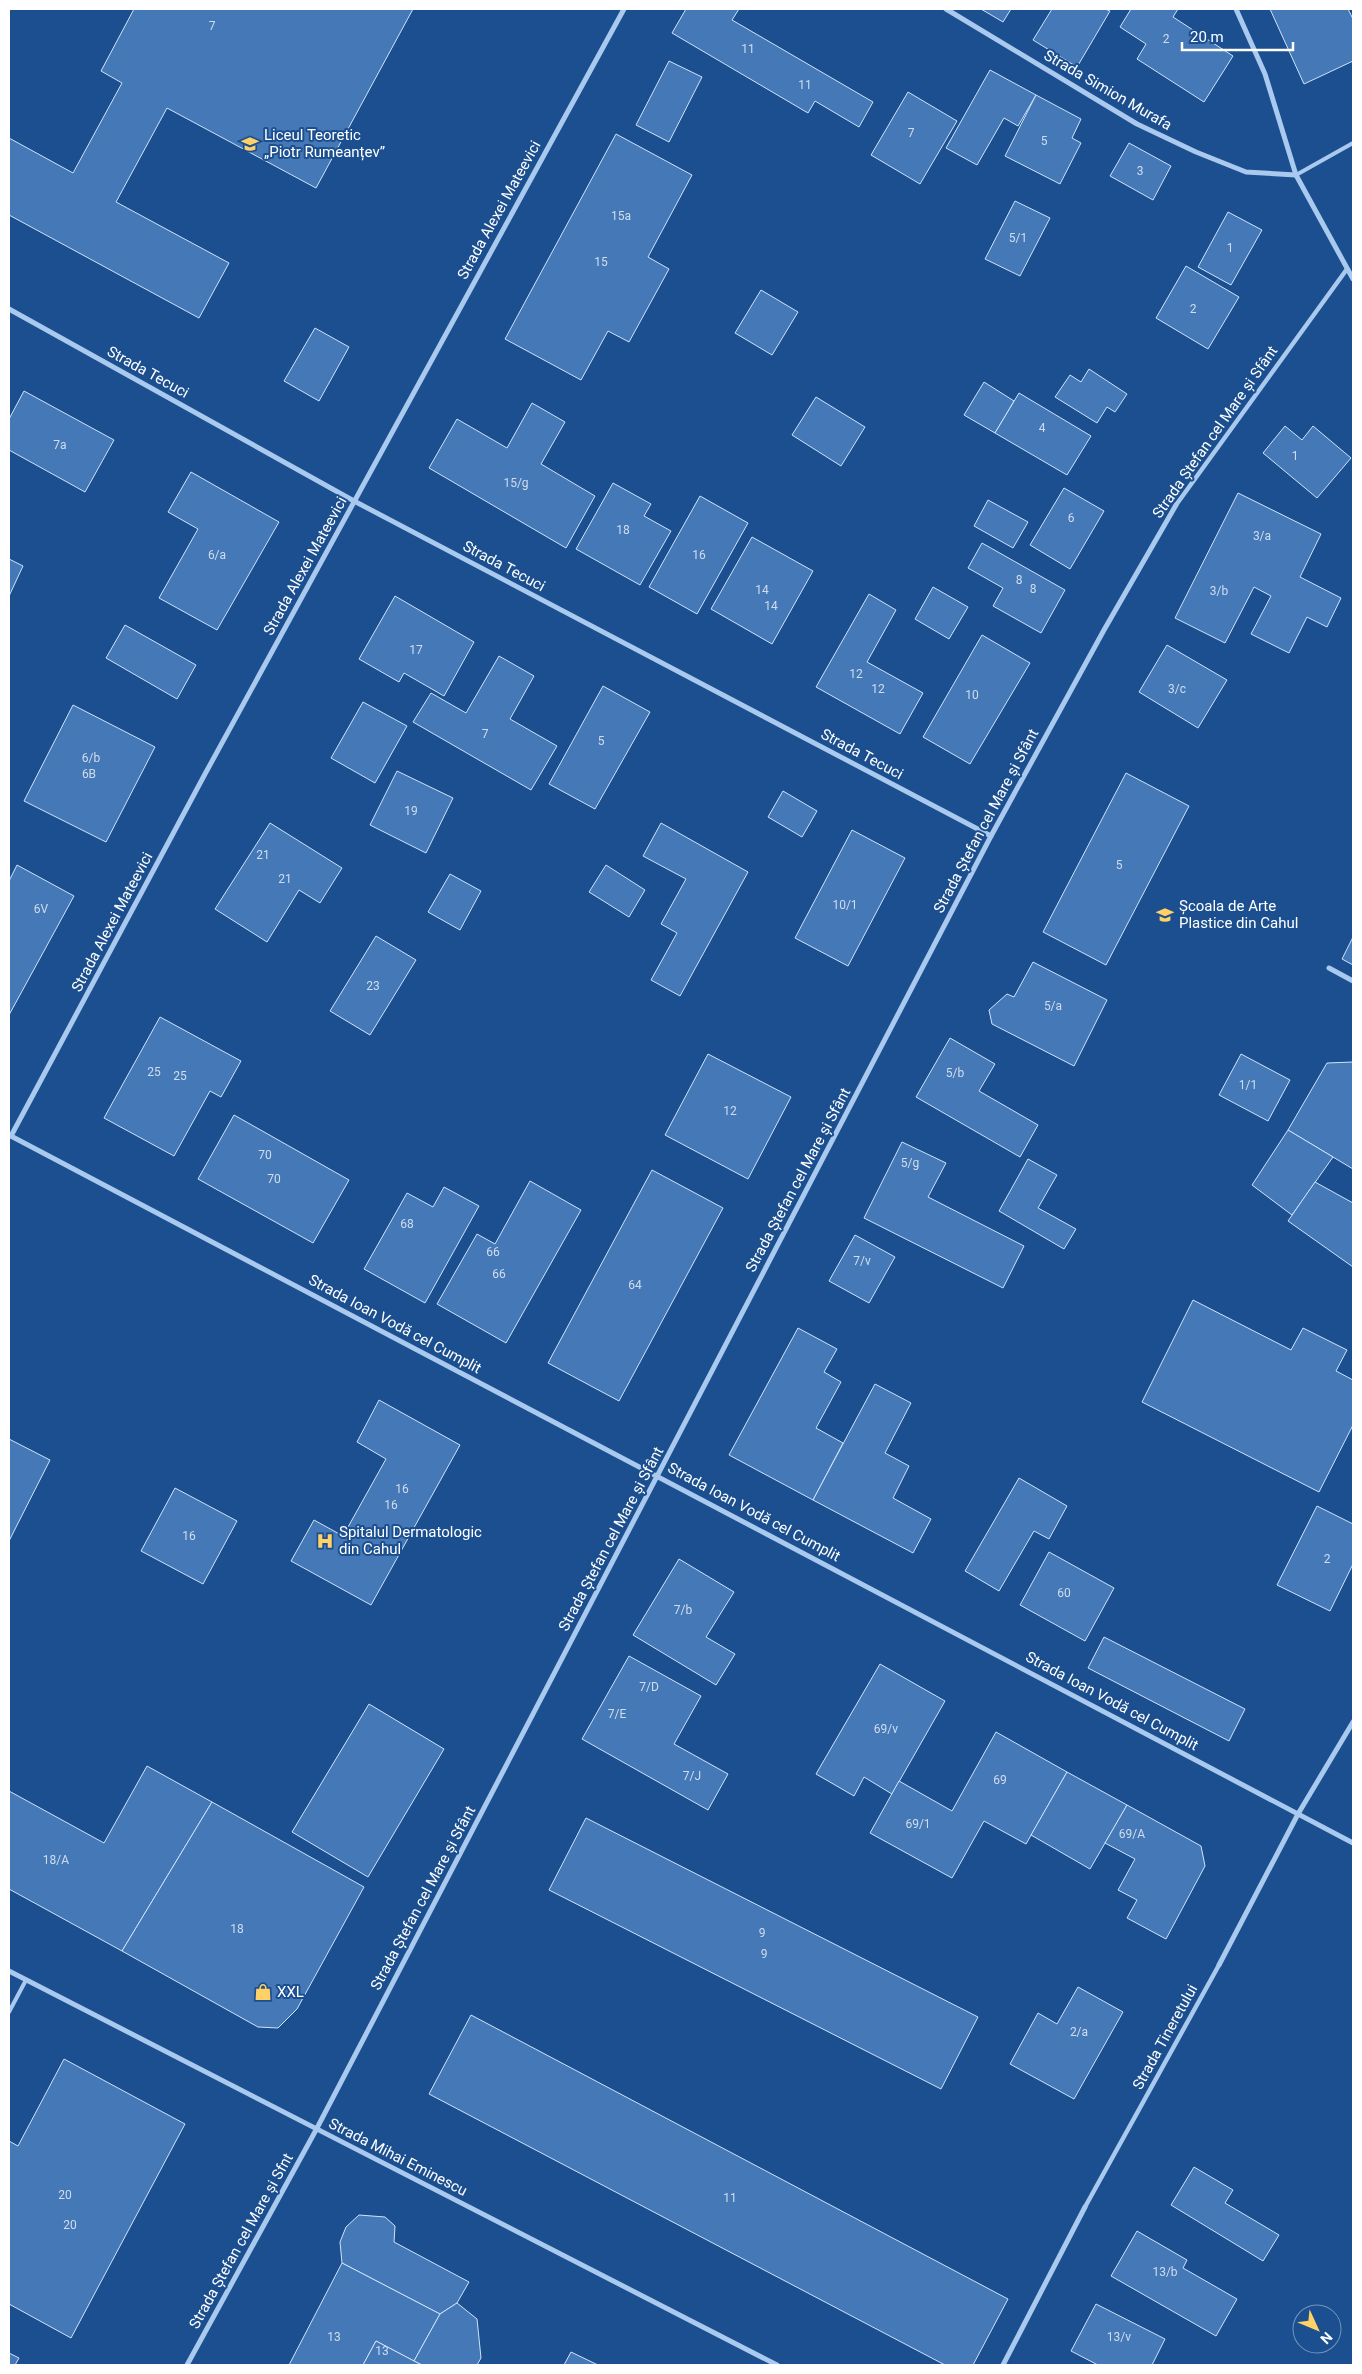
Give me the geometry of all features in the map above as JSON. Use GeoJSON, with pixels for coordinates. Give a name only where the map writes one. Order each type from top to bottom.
{"type":"FeatureCollection","features":[{"type":"Feature","properties":{"kind":"street","name":"Strada Alexei Mateevici"},"geometry":{"type":"LineString","coordinates":[[10,1137],[205,774],[624,9]]}},
{"type":"Feature","properties":{"kind":"street","name":"Strada Simion Murafa"},"geometry":{"type":"LineString","coordinates":[[946,9],[1137,124],[1162,136],[1246,172],[1296,174]]}},
{"type":"Feature","properties":{"kind":"street"},"geometry":{"type":"LineString","coordinates":[[1236,9],[1265,74],[1296,174],[1353,279]]}},
{"type":"Feature","properties":{"kind":"street","name":"Strada Ștefan cel Mare și Sfânt"},"geometry":{"type":"LineString","coordinates":[[316,2130],[991,836],[1104,630],[1176,505],[1347,269]]}},
{"type":"Feature","properties":{"kind":"street","name":"Strada Tecuci"},"geometry":{"type":"LineString","coordinates":[[9,309],[354,501],[991,836]]}},
{"type":"Feature","properties":{"kind":"street"},"geometry":{"type":"LineString","coordinates":[[1329,968],[1353,981]]}},
{"type":"Feature","properties":{"kind":"street","name":"Strada Ioan Vodă cel Cumplit"},"geometry":{"type":"LineString","coordinates":[[10,1137],[1353,1843]]}},
{"type":"Feature","properties":{"kind":"street","name":"Strada Tineretului"},"geometry":{"type":"LineString","coordinates":[[1003,2365],[1085,2207],[1219,1965],[1298,1814],[1353,1722]]}},
{"type":"Feature","properties":{"kind":"street","name":"Strada Mihai Eminescu"},"geometry":{"type":"LineString","coordinates":[[9,1970],[316,2130],[777,2365]]}},
{"type":"Feature","properties":{"kind":"street","name":"Strada Ștefan cel Mare și Sfnt"},"geometry":{"type":"LineString","coordinates":[[187,2365],[316,2130]]}},
{"type":"Feature","properties":{"kind":"lane"},"geometry":{"type":"LineString","coordinates":[[1296,174],[1353,143]]}},
{"type":"Feature","properties":{"kind":"lane"},"geometry":{"type":"LineString","coordinates":[[9,2012],[26,1980]]}},
{"type":"Feature","properties":{"kind":"building"},"geometry":{"type":"Polygon","coordinates":[[[134,9],[413,9],[316,188],[167,108],[116,202],[229,263],[199,318],[9,215],[9,138],[73,173],[122,83],[101,71],[134,9]]]}},
{"type":"Feature","properties":{"kind":"building"},"geometry":{"type":"Polygon","coordinates":[[[686,9],[739,9],[732,20],[873,102],[859,127],[815,101],[808,113],[672,33],[686,9]]]}},
{"type":"Feature","properties":{"kind":"building"},"geometry":{"type":"Polygon","coordinates":[[[981,9],[1011,9],[1003,22],[981,9]]]}},
{"type":"Feature","properties":{"kind":"building"},"geometry":{"type":"Polygon","coordinates":[[[1052,9],[1105,9],[1110,11],[1077,67],[1033,40],[1052,9]]]}},
{"type":"Feature","properties":{"kind":"building"},"geometry":{"type":"Polygon","coordinates":[[[1131,9],[1178,9],[1173,17],[1233,56],[1204,102],[1137,59],[1146,44],[1120,27],[1131,9]]]}},
{"type":"Feature","properties":{"kind":"building"},"geometry":{"type":"Polygon","coordinates":[[[1270,9],[1348,9],[1353,19],[1353,61],[1304,84],[1270,9]]]}},
{"type":"Feature","properties":{"kind":"building"},"geometry":{"type":"Polygon","coordinates":[[[669,61],[702,77],[669,142],[636,125],[669,61]]]}},
{"type":"Feature","properties":{"kind":"building"},"geometry":{"type":"Polygon","coordinates":[[[990,70],[1036,95],[1018,126],[1004,118],[977,165],[946,148],[990,70]]]}},
{"type":"Feature","properties":{"kind":"building"},"geometry":{"type":"Polygon","coordinates":[[[908,92],[957,121],[920,184],[871,155],[908,92]]]}},
{"type":"Feature","properties":{"kind":"building"},"geometry":{"type":"Polygon","coordinates":[[[1036,95],[1081,119],[1072,138],[1081,143],[1060,184],[1005,156],[1036,95]]]}},
{"type":"Feature","properties":{"kind":"building"},"geometry":{"type":"Polygon","coordinates":[[[616,134],[692,175],[648,257],[669,269],[629,342],[608,331],[581,380],[505,339],[616,134]]]}},
{"type":"Feature","properties":{"kind":"building"},"geometry":{"type":"Polygon","coordinates":[[[1129,143],[1171,166],[1153,200],[1110,176],[1129,143]]]}},
{"type":"Feature","properties":{"kind":"building"},"geometry":{"type":"Polygon","coordinates":[[[1015,201],[1050,218],[1020,276],[985,259],[1015,201]]]}},
{"type":"Feature","properties":{"kind":"building"},"geometry":{"type":"Polygon","coordinates":[[[1228,212],[1262,230],[1231,285],[1198,267],[1228,212]]]}},
{"type":"Feature","properties":{"kind":"building"},"geometry":{"type":"Polygon","coordinates":[[[1186,266],[1239,297],[1208,349],[1156,318],[1186,266]]]}},
{"type":"Feature","properties":{"kind":"building"},"geometry":{"type":"Polygon","coordinates":[[[761,290],[798,312],[772,355],[735,333],[761,290]]]}},
{"type":"Feature","properties":{"kind":"building"},"geometry":{"type":"Polygon","coordinates":[[[315,328],[349,347],[319,401],[284,381],[315,328]]]}},
{"type":"Feature","properties":{"kind":"building"},"geometry":{"type":"Polygon","coordinates":[[[1089,369],[1127,394],[1115,412],[1107,407],[1097,423],[1055,397],[1070,375],[1081,382],[1089,369]]]}},
{"type":"Feature","properties":{"kind":"building"},"geometry":{"type":"Polygon","coordinates":[[[984,382],[1014,401],[995,433],[964,415],[984,382]]]}},
{"type":"Feature","properties":{"kind":"building"},"geometry":{"type":"Polygon","coordinates":[[[24,391],[114,440],[85,492],[9,450],[9,419],[24,391]]]}},
{"type":"Feature","properties":{"kind":"building"},"geometry":{"type":"Polygon","coordinates":[[[1019,393],[1091,436],[1067,475],[995,433],[1019,393]]]}},
{"type":"Feature","properties":{"kind":"building"},"geometry":{"type":"Polygon","coordinates":[[[816,397],[865,427],[841,466],[792,435],[816,397]]]}},
{"type":"Feature","properties":{"kind":"building"},"geometry":{"type":"Polygon","coordinates":[[[532,403],[565,422],[541,464],[595,496],[566,548],[429,468],[457,419],[507,448],[532,403]]]}},
{"type":"Feature","properties":{"kind":"building"},"geometry":{"type":"Polygon","coordinates":[[[1285,426],[1302,440],[1313,426],[1351,458],[1317,498],[1263,453],[1285,426]]]}},
{"type":"Feature","properties":{"kind":"building"},"geometry":{"type":"Polygon","coordinates":[[[191,472],[279,522],[217,630],[159,598],[198,529],[168,512],[191,472]]]}},
{"type":"Feature","properties":{"kind":"building"},"geometry":{"type":"Polygon","coordinates":[[[613,483],[651,504],[644,516],[671,531],[640,585],[576,549],[613,483]]]}},
{"type":"Feature","properties":{"kind":"building"},"geometry":{"type":"Polygon","coordinates":[[[1064,488],[1104,511],[1070,569],[1030,545],[1064,488]]]}},
{"type":"Feature","properties":{"kind":"building"},"geometry":{"type":"Polygon","coordinates":[[[1238,493],[1321,534],[1300,577],[1341,598],[1327,627],[1307,617],[1289,653],[1251,634],[1271,596],[1254,587],[1225,643],[1175,618],[1238,493]]]}},
{"type":"Feature","properties":{"kind":"building"},"geometry":{"type":"Polygon","coordinates":[[[700,496],[748,523],[697,614],[649,587],[700,496]]]}},
{"type":"Feature","properties":{"kind":"building"},"geometry":{"type":"Polygon","coordinates":[[[988,500],[1028,522],[1013,548],[974,526],[988,500]]]}},
{"type":"Feature","properties":{"kind":"building"},"geometry":{"type":"Polygon","coordinates":[[[752,537],[813,571],[772,644],[711,609],[752,537]]]}},
{"type":"Feature","properties":{"kind":"building"},"geometry":{"type":"Polygon","coordinates":[[[982,543],[1065,590],[1041,633],[993,606],[1003,588],[968,568],[982,543]]]}},
{"type":"Feature","properties":{"kind":"building"},"geometry":{"type":"Polygon","coordinates":[[[9,559],[23,566],[9,596],[9,559]]]}},
{"type":"Feature","properties":{"kind":"building"},"geometry":{"type":"Polygon","coordinates":[[[933,587],[968,607],[949,639],[915,619],[933,587]]]}},
{"type":"Feature","properties":{"kind":"building"},"geometry":{"type":"Polygon","coordinates":[[[869,594],[896,610],[867,662],[923,693],[900,734],[816,687],[869,594]]]}},
{"type":"Feature","properties":{"kind":"building"},"geometry":{"type":"Polygon","coordinates":[[[395,596],[474,642],[444,696],[404,673],[399,682],[359,659],[395,596]]]}},
{"type":"Feature","properties":{"kind":"building"},"geometry":{"type":"Polygon","coordinates":[[[125,625],[196,665],[177,699],[106,658],[125,625]]]}},
{"type":"Feature","properties":{"kind":"building"},"geometry":{"type":"Polygon","coordinates":[[[982,635],[1030,663],[970,764],[923,737],[982,635]]]}},
{"type":"Feature","properties":{"kind":"building"},"geometry":{"type":"Polygon","coordinates":[[[1167,645],[1227,680],[1198,728],[1139,692],[1167,645]]]}},
{"type":"Feature","properties":{"kind":"building"},"geometry":{"type":"Polygon","coordinates":[[[499,656],[534,676],[510,719],[557,746],[531,790],[413,722],[431,693],[466,713],[499,656]]]}},
{"type":"Feature","properties":{"kind":"building"},"geometry":{"type":"Polygon","coordinates":[[[603,686],[650,712],[595,809],[549,784],[603,686]]]}},
{"type":"Feature","properties":{"kind":"building"},"geometry":{"type":"Polygon","coordinates":[[[363,702],[407,726],[375,783],[331,758],[363,702]]]}},
{"type":"Feature","properties":{"kind":"building"},"geometry":{"type":"Polygon","coordinates":[[[73,705],[155,747],[106,842],[24,801],[73,705]]]}},
{"type":"Feature","properties":{"kind":"building"},"geometry":{"type":"Polygon","coordinates":[[[397,771],[453,798],[426,853],[370,825],[397,771]]]}},
{"type":"Feature","properties":{"kind":"building"},"geometry":{"type":"Polygon","coordinates":[[[1126,773],[1189,806],[1106,965],[1043,932],[1126,773]]]}},
{"type":"Feature","properties":{"kind":"building"},"geometry":{"type":"Polygon","coordinates":[[[783,791],[817,811],[802,837],[768,817],[783,791]]]}},
{"type":"Feature","properties":{"kind":"building"},"geometry":{"type":"Polygon","coordinates":[[[270,823],[342,868],[320,903],[299,890],[267,942],[215,909],[270,823]]]}},
{"type":"Feature","properties":{"kind":"building"},"geometry":{"type":"Polygon","coordinates":[[[661,823],[748,872],[680,996],[651,980],[677,933],[661,924],[686,879],[643,856],[661,823]]]}},
{"type":"Feature","properties":{"kind":"building"},"geometry":{"type":"Polygon","coordinates":[[[852,830],[905,858],[848,966],[795,938],[852,830]]]}},
{"type":"Feature","properties":{"kind":"building"},"geometry":{"type":"Polygon","coordinates":[[[17,865],[74,896],[9,1015],[9,881],[17,865]]]}},
{"type":"Feature","properties":{"kind":"building"},"geometry":{"type":"Polygon","coordinates":[[[606,865],[645,890],[629,917],[589,892],[606,865]]]}},
{"type":"Feature","properties":{"kind":"building"},"geometry":{"type":"Polygon","coordinates":[[[450,874],[481,891],[460,930],[428,912],[450,874]]]}},
{"type":"Feature","properties":{"kind":"building"},"geometry":{"type":"Polygon","coordinates":[[[376,936],[416,960],[370,1035],[330,1011],[376,936]]]}},
{"type":"Feature","properties":{"kind":"building"},"geometry":{"type":"Polygon","coordinates":[[[1353,937],[1353,965],[1342,959],[1353,937]]]}},
{"type":"Feature","properties":{"kind":"building"},"geometry":{"type":"Polygon","coordinates":[[[1033,962],[1107,1000],[1074,1066],[992,1024],[989,1010],[1007,994],[1014,997],[1033,962]]]}},
{"type":"Feature","properties":{"kind":"building"},"geometry":{"type":"Polygon","coordinates":[[[160,1017],[241,1061],[221,1097],[210,1091],[174,1156],[104,1118],[160,1017]]]}},
{"type":"Feature","properties":{"kind":"building"},"geometry":{"type":"Polygon","coordinates":[[[950,1038],[995,1064],[979,1091],[1038,1125],[1020,1157],[916,1097],[950,1038]]]}},
{"type":"Feature","properties":{"kind":"building"},"geometry":{"type":"Polygon","coordinates":[[[708,1054],[791,1097],[748,1179],[665,1135],[708,1054]]]}},
{"type":"Feature","properties":{"kind":"building"},"geometry":{"type":"Polygon","coordinates":[[[1241,1054],[1290,1080],[1268,1121],[1219,1095],[1241,1054]]]}},
{"type":"Feature","properties":{"kind":"building"},"geometry":{"type":"Polygon","coordinates":[[[1353,1062],[1353,1169],[1288,1130],[1327,1063],[1353,1062]]]}},
{"type":"Feature","properties":{"kind":"building"},"geometry":{"type":"Polygon","coordinates":[[[234,1115],[349,1180],[313,1243],[198,1179],[234,1115]]]}},
{"type":"Feature","properties":{"kind":"building"},"geometry":{"type":"Polygon","coordinates":[[[1288,1130],[1333,1157],[1292,1215],[1252,1185],[1288,1130]]]}},
{"type":"Feature","properties":{"kind":"building"},"geometry":{"type":"Polygon","coordinates":[[[902,1142],[946,1163],[928,1197],[1024,1246],[1003,1288],[864,1218],[902,1142]]]}},
{"type":"Feature","properties":{"kind":"building"},"geometry":{"type":"Polygon","coordinates":[[[1028,1159],[1057,1175],[1038,1208],[1076,1229],[1064,1249],[999,1211],[1028,1159]]]}},
{"type":"Feature","properties":{"kind":"building"},"geometry":{"type":"Polygon","coordinates":[[[652,1170],[723,1208],[619,1401],[548,1363],[652,1170]]]}},
{"type":"Feature","properties":{"kind":"building"},"geometry":{"type":"Polygon","coordinates":[[[530,1181],[581,1210],[506,1343],[437,1304],[477,1234],[495,1244],[530,1181]]]}},
{"type":"Feature","properties":{"kind":"building"},"geometry":{"type":"Polygon","coordinates":[[[1315,1182],[1353,1203],[1353,1267],[1288,1221],[1315,1182]]]}},
{"type":"Feature","properties":{"kind":"building"},"geometry":{"type":"Polygon","coordinates":[[[444,1187],[479,1206],[425,1303],[364,1269],[407,1193],[433,1207],[444,1187]]]}},
{"type":"Feature","properties":{"kind":"building"},"geometry":{"type":"Polygon","coordinates":[[[855,1235],[895,1257],[869,1303],[829,1281],[855,1235]]]}},
{"type":"Feature","properties":{"kind":"building"},"geometry":{"type":"Polygon","coordinates":[[[1193,1300],[1291,1350],[1303,1328],[1347,1350],[1336,1371],[1353,1380],[1353,1425],[1319,1492],[1142,1402],[1193,1300]]]}},
{"type":"Feature","properties":{"kind":"building"},"geometry":{"type":"Polygon","coordinates":[[[798,1328],[837,1349],[824,1372],[841,1382],[816,1428],[843,1443],[813,1500],[729,1455],[798,1328]]]}},
{"type":"Feature","properties":{"kind":"building"},"geometry":{"type":"Polygon","coordinates":[[[875,1384],[911,1403],[885,1453],[909,1466],[893,1498],[931,1519],[913,1553],[813,1500],[875,1384]]]}},
{"type":"Feature","properties":{"kind":"building"},"geometry":{"type":"Polygon","coordinates":[[[379,1400],[460,1445],[371,1605],[291,1561],[314,1520],[343,1536],[386,1459],[357,1442],[379,1400]]]}},
{"type":"Feature","properties":{"kind":"building"},"geometry":{"type":"Polygon","coordinates":[[[9,1439],[50,1460],[9,1541],[9,1439]]]}},
{"type":"Feature","properties":{"kind":"building"},"geometry":{"type":"Polygon","coordinates":[[[1019,1478],[1067,1506],[1049,1539],[1034,1531],[999,1591],[965,1571],[1019,1478]]]}},
{"type":"Feature","properties":{"kind":"building"},"geometry":{"type":"Polygon","coordinates":[[[175,1488],[237,1521],[203,1584],[141,1551],[175,1488]]]}},
{"type":"Feature","properties":{"kind":"building"},"geometry":{"type":"Polygon","coordinates":[[[1317,1506],[1353,1524],[1353,1564],[1330,1611],[1277,1585],[1317,1506]]]}},
{"type":"Feature","properties":{"kind":"building"},"geometry":{"type":"Polygon","coordinates":[[[1049,1552],[1114,1588],[1085,1641],[1020,1605],[1049,1552]]]}},
{"type":"Feature","properties":{"kind":"building"},"geometry":{"type":"Polygon","coordinates":[[[679,1559],[734,1592],[706,1637],[735,1654],[716,1685],[633,1635],[679,1559]]]}},
{"type":"Feature","properties":{"kind":"building"},"geometry":{"type":"Polygon","coordinates":[[[1104,1637],[1245,1709],[1229,1741],[1088,1668],[1104,1637]]]}},
{"type":"Feature","properties":{"kind":"building"},"geometry":{"type":"Polygon","coordinates":[[[629,1656],[701,1696],[674,1744],[728,1774],[708,1810],[582,1739],[629,1656]]]}},
{"type":"Feature","properties":{"kind":"building"},"geometry":{"type":"Polygon","coordinates":[[[880,1664],[945,1701],[892,1794],[864,1777],[854,1796],[816,1774],[880,1664]]]}},
{"type":"Feature","properties":{"kind":"building"},"geometry":{"type":"Polygon","coordinates":[[[369,1704],[444,1749],[368,1877],[292,1832],[369,1704]]]}},
{"type":"Feature","properties":{"kind":"building"},"geometry":{"type":"Polygon","coordinates":[[[996,1732],[1067,1772],[1026,1844],[984,1821],[952,1878],[870,1833],[899,1781],[952,1811],[996,1732]]]}},
{"type":"Feature","properties":{"kind":"building"},"geometry":{"type":"Polygon","coordinates":[[[147,1766],[212,1802],[122,1951],[9,1889],[9,1791],[104,1843],[147,1766]]]}},
{"type":"Feature","properties":{"kind":"building"},"geometry":{"type":"Polygon","coordinates":[[[1067,1772],[1127,1805],[1090,1869],[1031,1835],[1067,1772]]]}},
{"type":"Feature","properties":{"kind":"building"},"geometry":{"type":"Polygon","coordinates":[[[212,1802],[364,1887],[297,2009],[278,2028],[258,2027],[122,1951],[212,1802]]]}},
{"type":"Feature","properties":{"kind":"building"},"geometry":{"type":"Polygon","coordinates":[[[1127,1805],[1201,1846],[1205,1866],[1166,1939],[1127,1918],[1137,1900],[1118,1890],[1135,1859],[1105,1843],[1127,1805]]]}},
{"type":"Feature","properties":{"kind":"building"},"geometry":{"type":"Polygon","coordinates":[[[586,1818],[978,2017],[941,2089],[549,1890],[586,1818]]]}},
{"type":"Feature","properties":{"kind":"building"},"geometry":{"type":"Polygon","coordinates":[[[1078,1987],[1123,2012],[1074,2099],[1010,2064],[1038,2013],[1057,2024],[1078,1987]]]}},
{"type":"Feature","properties":{"kind":"building"},"geometry":{"type":"Polygon","coordinates":[[[471,2015],[1008,2299],[973,2365],[945,2365],[429,2094],[471,2015]]]}},
{"type":"Feature","properties":{"kind":"building"},"geometry":{"type":"Polygon","coordinates":[[[64,2059],[185,2124],[71,2338],[9,2304],[9,2141],[18,2146],[64,2059]]]}},
{"type":"Feature","properties":{"kind":"building"},"geometry":{"type":"Polygon","coordinates":[[[1194,2167],[1233,2190],[1225,2203],[1279,2235],[1263,2261],[1171,2205],[1194,2167]]]}},
{"type":"Feature","properties":{"kind":"building"},"geometry":{"type":"Polygon","coordinates":[[[359,2215],[385,2217],[395,2226],[394,2242],[469,2282],[457,2303],[440,2314],[342,2263],[340,2242],[346,2227],[359,2215]]]}},
{"type":"Feature","properties":{"kind":"building"},"geometry":{"type":"Polygon","coordinates":[[[1137,2231],[1187,2260],[1183,2268],[1237,2299],[1216,2336],[1111,2276],[1137,2231]]]}},
{"type":"Feature","properties":{"kind":"building"},"geometry":{"type":"Polygon","coordinates":[[[342,2263],[440,2314],[414,2361],[376,2341],[363,2365],[289,2365],[342,2263]]]}},
{"type":"Feature","properties":{"kind":"building"},"geometry":{"type":"Polygon","coordinates":[[[457,2303],[477,2319],[481,2358],[477,2365],[422,2365],[414,2361],[440,2314],[457,2303]]]}},
{"type":"Feature","properties":{"kind":"building"},"geometry":{"type":"Polygon","coordinates":[[[1096,2304],[1165,2339],[1152,2365],[1098,2365],[1071,2351],[1096,2304]]]}},
{"type":"Feature","properties":{"kind":"building"},"geometry":{"type":"Polygon","coordinates":[[[376,2341],[414,2361],[422,2365],[363,2365],[376,2341]]]}},
{"type":"Feature","properties":{"kind":"building"},"geometry":{"type":"Polygon","coordinates":[[[571,2352],[598,2365],[564,2365],[571,2352]]]}},
{"type":"Feature","properties":{"kind":"building"},"geometry":{"type":"Polygon","coordinates":[[[9,2353],[19,2358],[15,2365],[9,2365],[9,2353]]]}},
{"type":"Feature","properties":{"kind":"place","name":"Liceul Teoretic „Piotr Rumeanțev”"},"geometry":{"type":"Point","coordinates":[250,144]}},
{"type":"Feature","properties":{"kind":"place","name":"Școala de Arte Plastice din Cahul"},"geometry":{"type":"Point","coordinates":[1165,915]}},
{"type":"Feature","properties":{"kind":"place","name":"Spitalul Dermatologic din Cahul"},"geometry":{"type":"Point","coordinates":[325,1541]}},
{"type":"Feature","properties":{"kind":"place","name":"XXL"},"geometry":{"type":"Point","coordinates":[263,1992]}}]}
